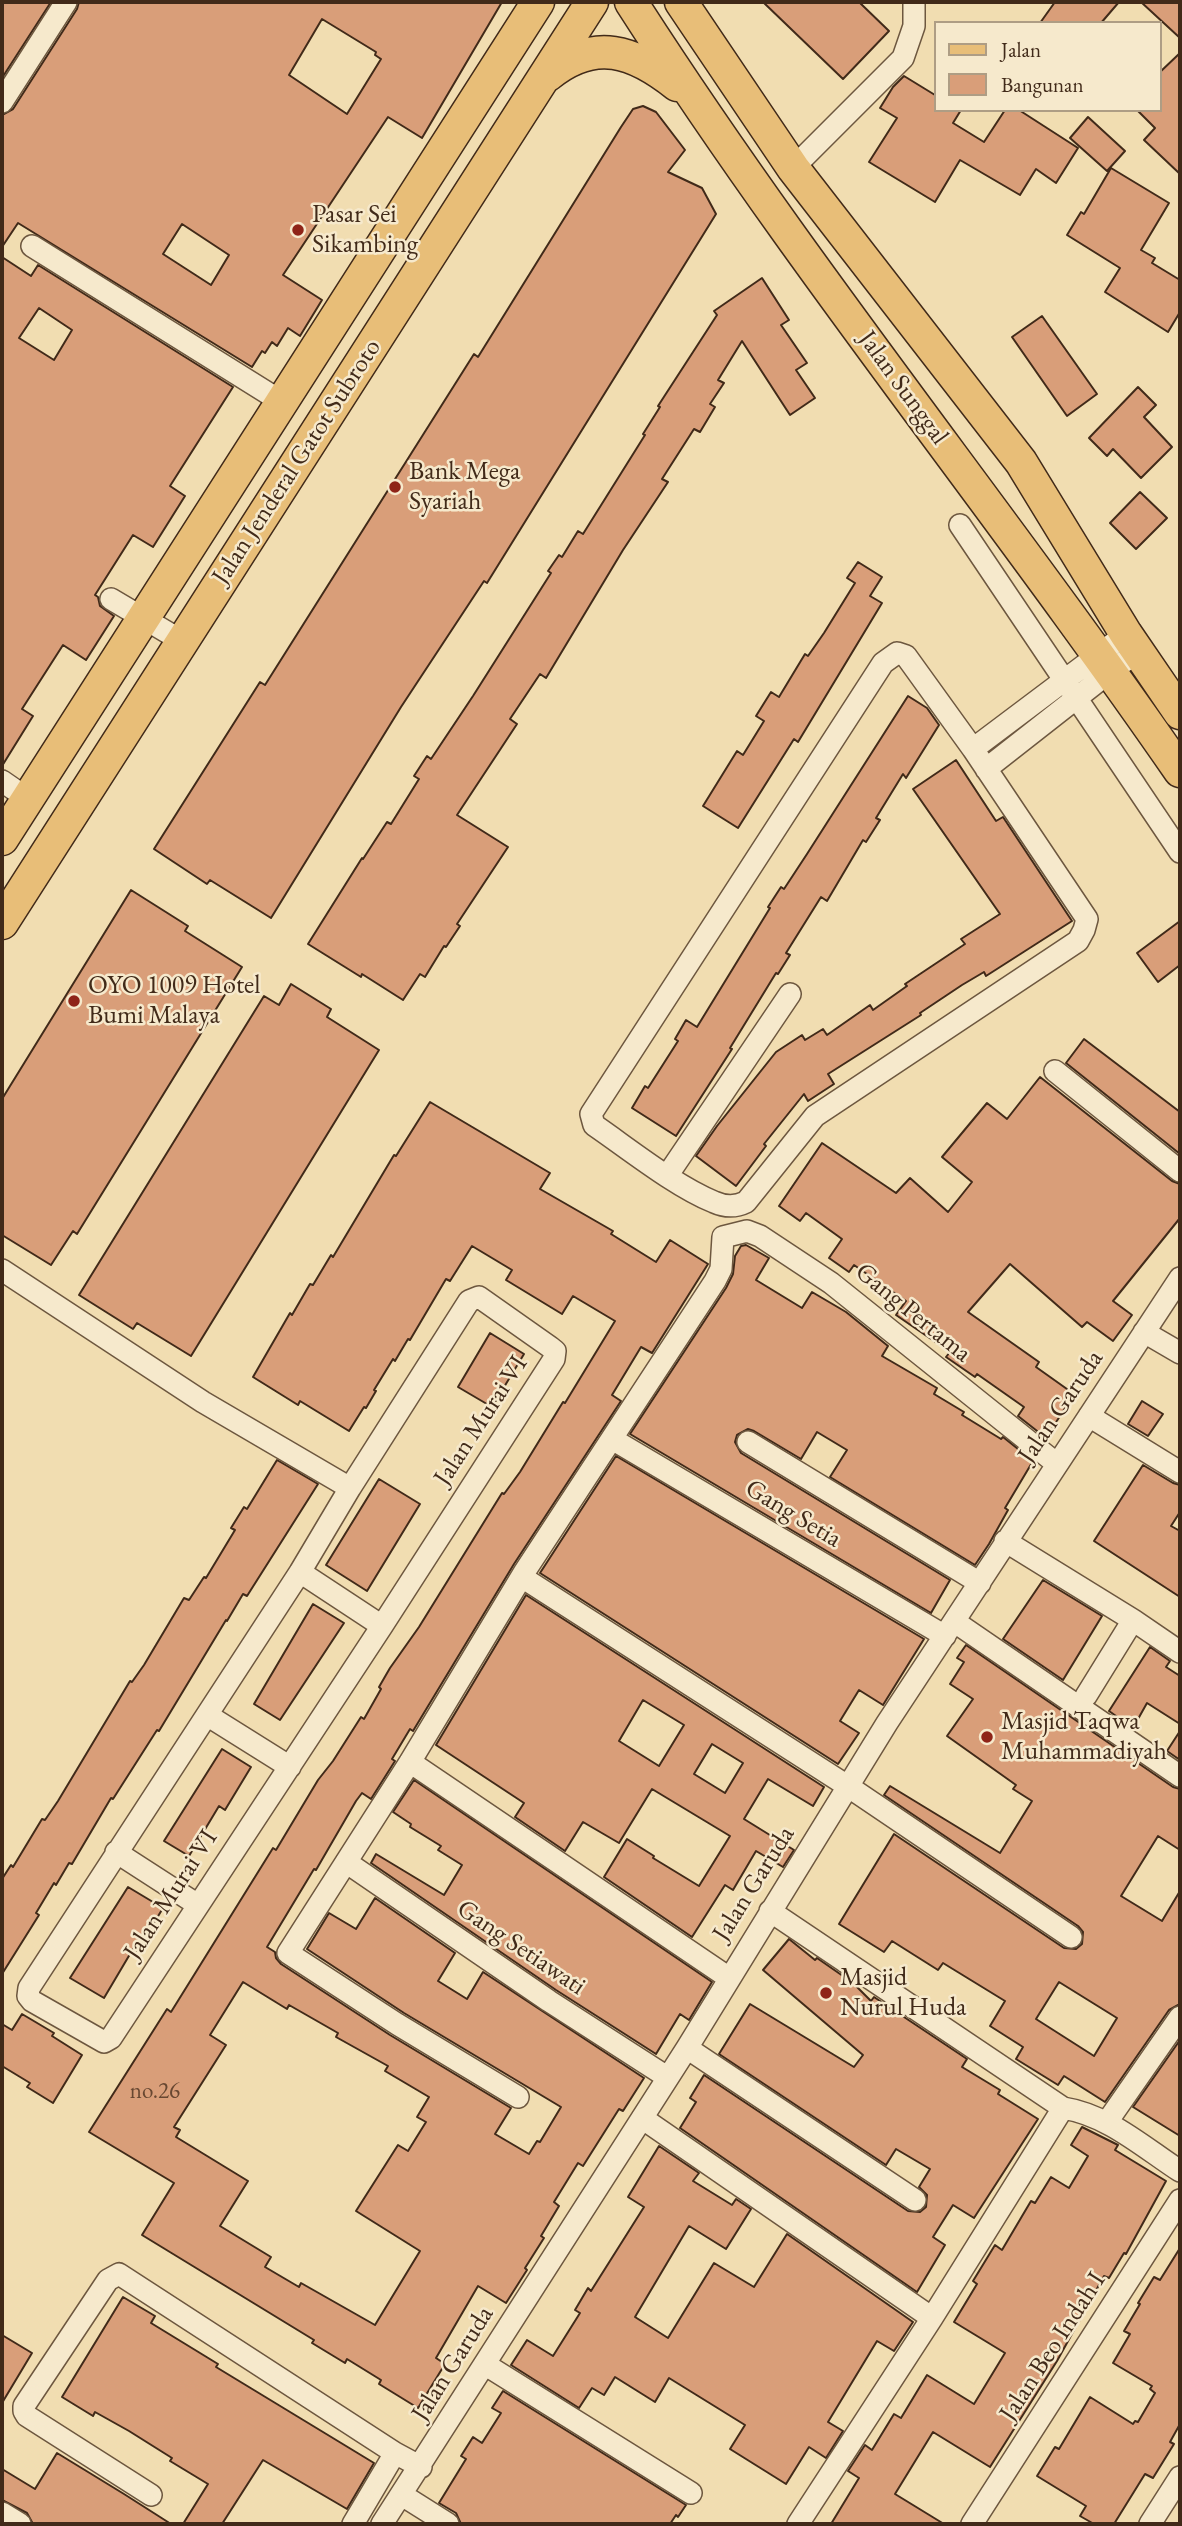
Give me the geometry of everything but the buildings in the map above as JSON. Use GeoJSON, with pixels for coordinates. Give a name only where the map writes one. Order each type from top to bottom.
{"type":"FeatureCollection","features":[{"type":"Feature","properties":{"kind":"main road","name":"Jalan Jenderal Gatot Subroto"},"geometry":{"type":"LineString","coordinates":[[2,839],[538,2]]}},
{"type":"Feature","properties":{"kind":"main road","name":"Jalan Jenderal Gatot Subroto"},"geometry":{"type":"LineString","coordinates":[[2,923],[592,2]]}},
{"type":"Feature","properties":{"kind":"main road","name":"Jalan Sunggal"},"geometry":{"type":"LineString","coordinates":[[631,2],[692,97],[802,253],[1104,662],[1180,771]]}},
{"type":"Feature","properties":{"kind":"main road","name":"Jalan Sunggal"},"geometry":{"type":"LineString","coordinates":[[685,7],[793,168],[1021,462],[1132,643],[1180,713]]}},
{"type":"Feature","properties":{"kind":"main road"},"geometry":{"type":"LineString","coordinates":[[542,81],[557,68],[579,56],[610,52],[644,62],[692,97]]}},
{"type":"Feature","properties":{"kind":"street"},"geometry":{"type":"LineString","coordinates":[[2,102],[66,2]]}},
{"type":"Feature","properties":{"kind":"street"},"geometry":{"type":"LineString","coordinates":[[793,168],[903,58],[914,26],[914,2]]}},
{"type":"Feature","properties":{"kind":"street"},"geometry":{"type":"LineString","coordinates":[[32,246],[282,402]]}},
{"type":"Feature","properties":{"kind":"street"},"geometry":{"type":"LineString","coordinates":[[960,525],[1180,852]]}},
{"type":"Feature","properties":{"kind":"street"},"geometry":{"type":"LineString","coordinates":[[111,599],[182,641]]}},
{"type":"Feature","properties":{"kind":"street"},"geometry":{"type":"LineString","coordinates":[[973,748],[1064,680],[1104,662],[1132,643]]}},
{"type":"Feature","properties":{"kind":"street"},"geometry":{"type":"LineString","coordinates":[[897,653],[906,656],[986,769],[1087,919],[1078,941],[815,1116],[746,1202],[730,1206],[715,1203],[667,1176],[594,1125],[591,1114],[887,659],[897,653]]}},
{"type":"Feature","properties":{"kind":"street"},"geometry":{"type":"LineString","coordinates":[[986,769],[1076,699],[1104,662]]}},
{"type":"Feature","properties":{"kind":"street"},"geometry":{"type":"LineString","coordinates":[[2,781],[28,799]]}},
{"type":"Feature","properties":{"kind":"street"},"geometry":{"type":"LineString","coordinates":[[667,1176],[790,994]]}},
{"type":"Feature","properties":{"kind":"street"},"geometry":{"type":"LineString","coordinates":[[1055,1071],[1180,1171]]}},
{"type":"Feature","properties":{"kind":"street","name":"Gang Pertama"},"geometry":{"type":"LineString","coordinates":[[612,1439],[715,1281],[721,1269],[723,1237],[747,1231],[760,1236],[831,1283],[1057,1464]]}},
{"type":"Feature","properties":{"kind":"street"},"geometry":{"type":"LineString","coordinates":[[2,1270],[204,1402],[350,1488]]}},
{"type":"Feature","properties":{"kind":"street","name":"Jalan Garuda"},"geometry":{"type":"LineString","coordinates":[[382,2524],[687,2048],[887,1723],[1180,1278]]}},
{"type":"Feature","properties":{"kind":"street","name":"Jalan Murai VI"},"geometry":{"type":"LineString","coordinates":[[473,1298],[484,1299],[555,1352],[554,1359],[382,1626],[108,2041],[104,2042],[32,2001],[28,1996],[29,1988],[300,1572],[350,1488],[473,1298]]}},
{"type":"Feature","properties":{"kind":"street"},"geometry":{"type":"LineString","coordinates":[[1144,1332],[1180,1353]]}},
{"type":"Feature","properties":{"kind":"street"},"geometry":{"type":"LineString","coordinates":[[1088,1416],[1180,1472]]}},
{"type":"Feature","properties":{"kind":"street"},"geometry":{"type":"LineString","coordinates":[[518,2097],[397,2024],[288,1953],[410,1762],[524,1571],[612,1439]]}},
{"type":"Feature","properties":{"kind":"street","name":"Gang Setia"},"geometry":{"type":"LineString","coordinates":[[612,1439],[950,1629],[1180,1776]]}},
{"type":"Feature","properties":{"kind":"street"},"geometry":{"type":"LineString","coordinates":[[747,1443],[980,1583]]}},
{"type":"Feature","properties":{"kind":"street"},"geometry":{"type":"LineString","coordinates":[[1005,1541],[1180,1652]]}},
{"type":"Feature","properties":{"kind":"street"},"geometry":{"type":"LineString","coordinates":[[300,1572],[382,1626]]}},
{"type":"Feature","properties":{"kind":"street"},"geometry":{"type":"LineString","coordinates":[[528,1581],[849,1787],[1071,1937]]}},
{"type":"Feature","properties":{"kind":"street"},"geometry":{"type":"LineString","coordinates":[[1086,1696],[1133,1620]]}},
{"type":"Feature","properties":{"kind":"street"},"geometry":{"type":"LineString","coordinates":[[207,1715],[289,1767]]}},
{"type":"Feature","properties":{"kind":"street"},"geometry":{"type":"LineString","coordinates":[[410,1762],[729,1978]]}},
{"type":"Feature","properties":{"kind":"street"},"geometry":{"type":"LineString","coordinates":[[116,1852],[198,1905]]}},
{"type":"Feature","properties":{"kind":"street","name":"Gang Setiawati"},"geometry":{"type":"LineString","coordinates":[[346,1861],[549,2001],[667,2077]]}},
{"type":"Feature","properties":{"kind":"street"},"geometry":{"type":"LineString","coordinates":[[770,1911],[1063,2108],[1083,2111],[1107,2122],[1180,2171]]}},
{"type":"Feature","properties":{"kind":"street"},"geometry":{"type":"LineString","coordinates":[[1107,2122],[1180,2017]]}},
{"type":"Feature","properties":{"kind":"street"},"geometry":{"type":"LineString","coordinates":[[687,2048],[915,2200]]}},
{"type":"Feature","properties":{"kind":"street"},"geometry":{"type":"LineString","coordinates":[[798,2524],[933,2318],[1063,2108]]}},
{"type":"Feature","properties":{"kind":"street"},"geometry":{"type":"LineString","coordinates":[[642,2118],[933,2318]]}},
{"type":"Feature","properties":{"kind":"street","name":"Jalan Beo Indah I"},"geometry":{"type":"LineString","coordinates":[[972,2524],[1180,2200]]}},
{"type":"Feature","properties":{"kind":"street"},"geometry":{"type":"LineString","coordinates":[[151,2495],[27,2416],[24,2411],[24,2406],[108,2280],[119,2274],[395,2454],[421,2467]]}},
{"type":"Feature","properties":{"kind":"street"},"geometry":{"type":"LineString","coordinates":[[486,2365],[691,2493]]}},
{"type":"Feature","properties":{"kind":"street"},"geometry":{"type":"LineString","coordinates":[[354,2524],[395,2454]]}},
{"type":"Feature","properties":{"kind":"street"},"geometry":{"type":"LineString","coordinates":[[1150,2524],[1180,2477]]}},
{"type":"Feature","properties":{"kind":"street"},"geometry":{"type":"LineString","coordinates":[[402,2495],[448,2524]]}},
{"type":"Feature","properties":{"kind":"street"},"geometry":{"type":"LineString","coordinates":[[2,2513],[20,2524]]}},
{"type":"Feature","properties":{"kind":"place","name":"Pasar Sei Sikambing"},"geometry":{"type":"Point","coordinates":[298,230]}},
{"type":"Feature","properties":{"kind":"place","name":"Bank Mega Syariah"},"geometry":{"type":"Point","coordinates":[395,487]}},
{"type":"Feature","properties":{"kind":"place","name":"OYO 1009 Hotel Bumi Malaya"},"geometry":{"type":"Point","coordinates":[74,1001]}},
{"type":"Feature","properties":{"kind":"place","name":"Masjid Taqwa Muhammadiyah"},"geometry":{"type":"Point","coordinates":[987,1737]}},
{"type":"Feature","properties":{"kind":"place","name":"Masjid Nurul Huda"},"geometry":{"type":"Point","coordinates":[826,1993]}}]}
